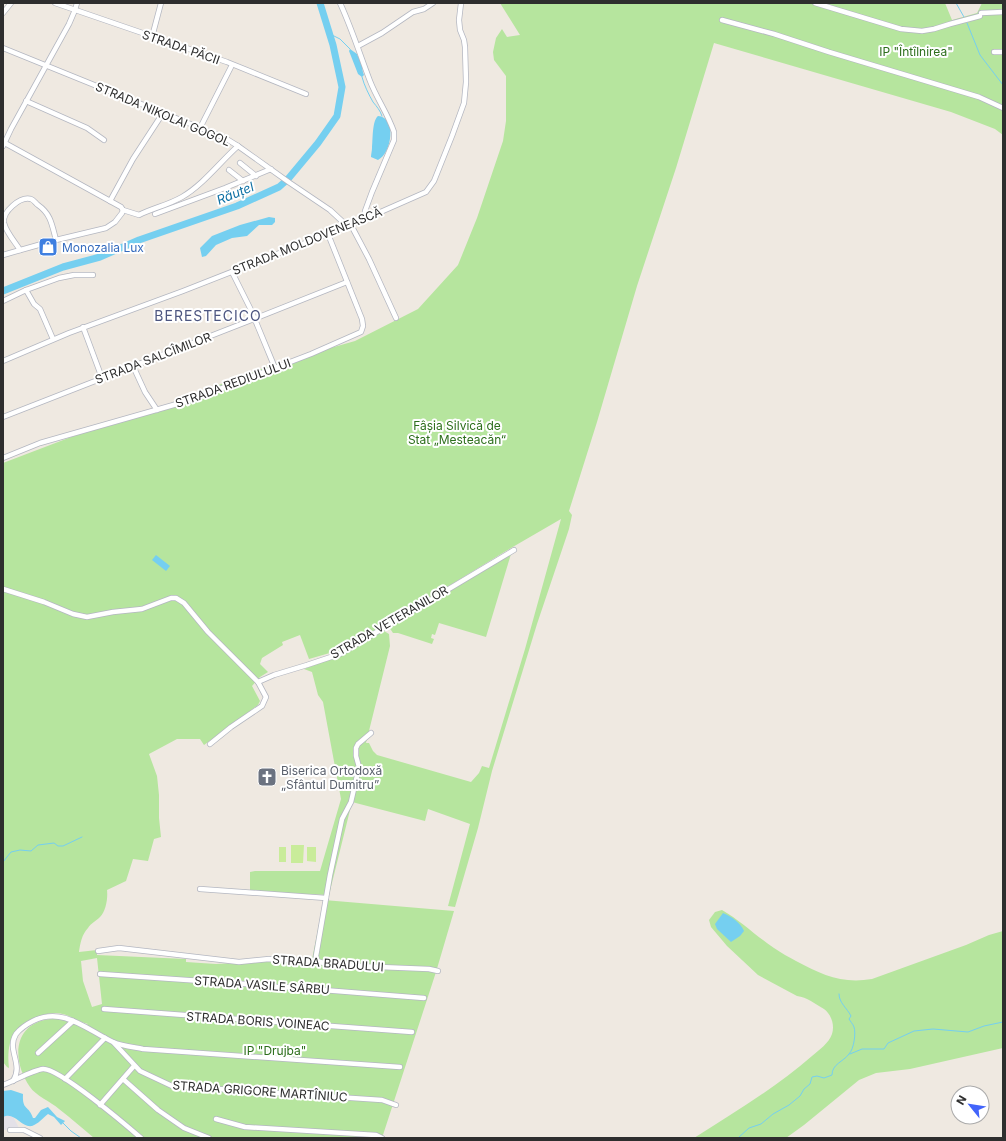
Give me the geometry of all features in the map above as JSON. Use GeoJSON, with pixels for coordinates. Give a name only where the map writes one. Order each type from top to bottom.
{"type":"FeatureCollection","features":[{"type":"Feature","properties":{"kind":"street"},"geometry":{"type":"LineString","coordinates":[[3,13],[11,3]]}},
{"type":"Feature","properties":{"kind":"street","name":"STRADA PĂCII"},"geometry":{"type":"LineString","coordinates":[[55,3],[232,65],[306,94]]}},
{"type":"Feature","properties":{"kind":"street"},"geometry":{"type":"LineString","coordinates":[[77,3],[75,10],[47,66],[3,144],[121,207],[123,210],[139,215],[172,202],[193,190],[238,146]]}},
{"type":"Feature","properties":{"kind":"street"},"geometry":{"type":"LineString","coordinates":[[152,37],[161,3]]}},
{"type":"Feature","properties":{"kind":"street"},"geometry":{"type":"LineString","coordinates":[[340,3],[358,46],[370,81],[391,124],[394,136],[372,192],[364,219]]}},
{"type":"Feature","properties":{"kind":"street"},"geometry":{"type":"LineString","coordinates":[[358,46],[382,33],[413,12],[424,10],[433,3]]}},
{"type":"Feature","properties":{"kind":"street","name":"STRADA MOLDOVENEASCĂ"},"geometry":{"type":"LineString","coordinates":[[3,361],[53,339],[232,272],[351,225],[429,189],[434,181],[461,111],[465,93],[466,47],[460,30],[459,20],[462,3]]}},
{"type":"Feature","properties":{"kind":"street"},"geometry":{"type":"LineString","coordinates":[[815,3],[901,29],[914,31],[934,29],[981,15],[1003,12]]}},
{"type":"Feature","properties":{"kind":"street"},"geometry":{"type":"LineString","coordinates":[[722,20],[774,34],[979,97],[1003,108]]}},
{"type":"Feature","properties":{"kind":"street","name":"STRADA NIKOLAI GOGOL"},"geometry":{"type":"LineString","coordinates":[[3,48],[225,138],[330,210],[344,223],[351,225]]}},
{"type":"Feature","properties":{"kind":"street"},"geometry":{"type":"LineString","coordinates":[[994,52],[1003,52]]}},
{"type":"Feature","properties":{"kind":"street"},"geometry":{"type":"LineString","coordinates":[[200,128],[232,65]]}},
{"type":"Feature","properties":{"kind":"street"},"geometry":{"type":"LineString","coordinates":[[26,101],[87,128],[104,140]]}},
{"type":"Feature","properties":{"kind":"street"},"geometry":{"type":"LineString","coordinates":[[110,201],[133,159],[163,113]]}},
{"type":"Feature","properties":{"kind":"street"},"geometry":{"type":"LineString","coordinates":[[240,163],[256,176]]}},
{"type":"Feature","properties":{"kind":"street"},"geometry":{"type":"LineString","coordinates":[[155,214],[271,169]]}},
{"type":"Feature","properties":{"kind":"street"},"geometry":{"type":"LineString","coordinates":[[228,170],[243,181]]}},
{"type":"Feature","properties":{"kind":"street"},"geometry":{"type":"LineString","coordinates":[[20,250],[6,228],[4,219],[8,210],[27,199],[31,199],[47,212],[56,240]]}},
{"type":"Feature","properties":{"kind":"street"},"geometry":{"type":"LineString","coordinates":[[3,255],[110,226],[119,217],[123,210]]}},
{"type":"Feature","properties":{"kind":"street"},"geometry":{"type":"LineString","coordinates":[[351,225],[369,259],[396,318]]}},
{"type":"Feature","properties":{"kind":"street","name":"STRADA REDIULULUI"},"geometry":{"type":"LineString","coordinates":[[3,458],[40,444],[191,400],[275,368],[361,332],[363,323],[328,234]]}},
{"type":"Feature","properties":{"kind":"street"},"geometry":{"type":"LineString","coordinates":[[232,272],[275,368]]}},
{"type":"Feature","properties":{"kind":"street"},"geometry":{"type":"LineString","coordinates":[[3,301],[26,290],[66,276],[93,275]]}},
{"type":"Feature","properties":{"kind":"street","name":"STRADA SALCÎMILOR"},"geometry":{"type":"LineString","coordinates":[[3,417],[254,320],[347,282]]}},
{"type":"Feature","properties":{"kind":"street"},"geometry":{"type":"LineString","coordinates":[[26,290],[35,305],[40,309],[53,339]]}},
{"type":"Feature","properties":{"kind":"street"},"geometry":{"type":"LineString","coordinates":[[83,328],[102,378]]}},
{"type":"Feature","properties":{"kind":"street"},"geometry":{"type":"LineString","coordinates":[[133,366],[145,392],[157,410]]}},
{"type":"Feature","properties":{"kind":"street","name":"STRADA VETERANILOR"},"geometry":{"type":"LineString","coordinates":[[258,682],[274,675],[340,654],[459,581],[514,550]]}},
{"type":"Feature","properties":{"kind":"street"},"geometry":{"type":"LineString","coordinates":[[3,589],[44,602],[72,614],[87,617],[113,612],[142,609],[172,598],[176,598],[184,603],[208,632],[258,682],[266,697],[264,703],[210,744]]}},
{"type":"Feature","properties":{"kind":"street"},"geometry":{"type":"LineString","coordinates":[[317,961],[316,956],[330,875],[342,819],[351,802],[359,767],[356,756],[356,748],[358,744],[371,732]]}},
{"type":"Feature","properties":{"kind":"street"},"geometry":{"type":"LineString","coordinates":[[200,889],[326,898]]}},
{"type":"Feature","properties":{"kind":"street","name":"STRADA BRADULUI"},"geometry":{"type":"LineString","coordinates":[[98,951],[119,948],[239,962],[269,959],[317,961],[330,965],[429,969],[438,971]]}},
{"type":"Feature","properties":{"kind":"street","name":"STRADA VASILE SÂRBU"},"geometry":{"type":"LineString","coordinates":[[100,974],[424,998]]}},
{"type":"Feature","properties":{"kind":"street","name":"STRADA BORIS VOINEAC"},"geometry":{"type":"LineString","coordinates":[[104,1008],[412,1032]]}},
{"type":"Feature","properties":{"kind":"street"},"geometry":{"type":"LineString","coordinates":[[13,1081],[18,1072],[13,1050],[13,1043],[16,1034],[35,1020],[48,1016],[62,1016],[114,1043],[143,1049],[400,1067]]}},
{"type":"Feature","properties":{"kind":"street"},"geometry":{"type":"LineString","coordinates":[[38,1053],[73,1021]]}},
{"type":"Feature","properties":{"kind":"street"},"geometry":{"type":"LineString","coordinates":[[65,1079],[105,1038]]}},
{"type":"Feature","properties":{"kind":"street","name":"STRADA GRIGORE MARTÎNIUC"},"geometry":{"type":"LineString","coordinates":[[114,1043],[140,1071],[177,1087],[382,1100],[396,1105]]}},
{"type":"Feature","properties":{"kind":"street"},"geometry":{"type":"LineString","coordinates":[[100,1105],[134,1066]]}},
{"type":"Feature","properties":{"kind":"street"},"geometry":{"type":"LineString","coordinates":[[3,1085],[41,1069],[52,1071],[100,1105],[142,1138]]}},
{"type":"Feature","properties":{"kind":"street"},"geometry":{"type":"LineString","coordinates":[[122,1079],[158,1110],[184,1128],[210,1138]]}},
{"type":"Feature","properties":{"kind":"street"},"geometry":{"type":"LineString","coordinates":[[216,1119],[245,1126],[376,1135],[382,1138]]}},
{"type":"Feature","properties":{"kind":"street"},"geometry":{"type":"LineString","coordinates":[[10,1130],[24,1130],[40,1138]]}},
{"type":"Feature","properties":{"kind":"shaded area"},"geometry":{"type":"Polygon","coordinates":[[[9,1109],[19,1128],[3,1130],[3,1111],[9,1109]]]}},
{"type":"Feature","properties":{"kind":"green space"},"geometry":{"type":"Polygon","coordinates":[[[500,3],[945,3],[952,20],[977,13],[982,3],[1003,3],[1003,135],[995,129],[951,112],[714,43],[676,168],[637,286],[569,511],[572,515],[569,529],[537,624],[492,771],[478,828],[455,907],[448,906],[470,824],[428,809],[425,821],[352,802],[329,895],[250,892],[250,872],[320,871],[341,799],[323,702],[318,695],[312,672],[304,669],[341,655],[379,632],[384,631],[389,634],[390,646],[366,743],[369,743],[377,755],[471,782],[479,773],[482,766],[489,768],[525,649],[561,519],[367,636],[340,650],[309,659],[300,635],[282,642],[283,645],[262,658],[260,664],[268,672],[260,677],[252,686],[260,701],[258,705],[204,745],[200,739],[177,739],[149,754],[157,776],[161,837],[154,839],[148,861],[133,859],[126,881],[107,890],[107,900],[104,911],[100,917],[89,926],[82,939],[79,952],[97,950],[97,955],[186,959],[186,962],[216,964],[312,959],[324,900],[454,911],[436,972],[382,1138],[94,1138],[56,1106],[32,1090],[24,1077],[18,1055],[22,1036],[28,1028],[37,1022],[50,1019],[63,1019],[86,1025],[88,1024],[60,1013],[43,1015],[35,1018],[22,1026],[12,1037],[8,1059],[9,1068],[3,1062],[3,463],[79,434],[116,424],[271,365],[355,341],[418,309],[458,265],[477,218],[503,141],[506,121],[506,76],[494,60],[493,52],[496,38],[502,29],[507,37],[520,35],[500,3]],[[97,958],[81,961],[83,981],[92,1007],[102,1004],[97,958]]]}},
{"type":"Feature","properties":{"kind":"green space"},"geometry":{"type":"Polygon","coordinates":[[[511,554],[486,637],[439,623],[435,635],[432,634],[431,638],[434,639],[432,644],[398,633],[393,633],[389,627],[511,554]]]}},
{"type":"Feature","properties":{"kind":"green space"},"geometry":{"type":"Polygon","coordinates":[[[291,845],[304,845],[303,863],[291,863],[291,845]]]}},
{"type":"Feature","properties":{"kind":"green space"},"geometry":{"type":"Polygon","coordinates":[[[279,847],[286,847],[286,862],[279,862],[279,847]]]}},
{"type":"Feature","properties":{"kind":"green space"},"geometry":{"type":"Polygon","coordinates":[[[307,847],[316,847],[316,862],[307,861],[307,847]]]}},
{"type":"Feature","properties":{"kind":"green space"},"geometry":{"type":"Polygon","coordinates":[[[722,910],[774,948],[796,961],[832,977],[851,980],[872,979],[1003,931],[1003,1048],[910,1069],[876,1073],[859,1080],[786,1138],[694,1138],[784,1079],[821,1049],[831,1037],[833,1031],[832,1020],[824,1009],[808,999],[797,996],[758,975],[727,946],[711,927],[709,920],[715,912],[722,910]]]}},
{"type":"Feature","properties":{"kind":"water"},"geometry":{"type":"Polygon","coordinates":[[[350,49],[357,54],[361,62],[364,75],[362,77],[358,74],[349,51],[350,49]]]}},
{"type":"Feature","properties":{"kind":"water"},"geometry":{"type":"Polygon","coordinates":[[[378,116],[384,118],[388,122],[390,136],[387,150],[378,160],[371,157],[374,126],[378,116]]]}},
{"type":"Feature","properties":{"kind":"water"},"geometry":{"type":"Polygon","coordinates":[[[269,217],[275,218],[275,222],[272,225],[259,225],[247,236],[232,238],[216,245],[206,256],[202,257],[200,248],[212,236],[240,225],[269,217]]]}},
{"type":"Feature","properties":{"kind":"water"},"geometry":{"type":"Polygon","coordinates":[[[156,555],[170,566],[166,571],[152,560],[156,555]]]}},
{"type":"Feature","properties":{"kind":"water"},"geometry":{"type":"Polygon","coordinates":[[[723,913],[735,920],[744,931],[740,936],[731,942],[717,929],[715,924],[723,913]]]}},
{"type":"Feature","properties":{"kind":"water"},"geometry":{"type":"Polygon","coordinates":[[[11,1090],[23,1094],[25,1106],[30,1111],[33,1118],[35,1118],[41,1110],[48,1107],[57,1117],[65,1121],[61,1125],[54,1117],[48,1114],[36,1124],[28,1126],[11,1116],[3,1117],[3,1091],[11,1090]]]}},
{"type":"Feature","properties":{"kind":"waterway","name":"Răuțel"},"geometry":{"type":"LineString","coordinates":[[3,291],[63,267],[100,257],[139,240],[237,206],[279,187],[288,179],[318,143],[337,116],[342,87],[333,45],[320,3]]}},
{"type":"Feature","properties":{"kind":"waterway"},"geometry":{"type":"LineString","coordinates":[[956,3],[964,17]]}},
{"type":"Feature","properties":{"kind":"waterway"},"geometry":{"type":"LineString","coordinates":[[967,23],[980,55],[1003,85]]}},
{"type":"Feature","properties":{"kind":"waterway"},"geometry":{"type":"LineString","coordinates":[[330,34],[340,39],[350,49]]}},
{"type":"Feature","properties":{"kind":"waterway"},"geometry":{"type":"LineString","coordinates":[[362,77],[365,87],[382,116]]}},
{"type":"Feature","properties":{"kind":"waterway"},"geometry":{"type":"LineString","coordinates":[[3,862],[11,852],[20,850],[31,851],[38,845],[54,843],[58,846],[63,846],[82,837]]}},
{"type":"Feature","properties":{"kind":"waterway"},"geometry":{"type":"LineString","coordinates":[[738,1138],[749,1128],[761,1124],[800,1096],[804,1089],[810,1084],[812,1077],[817,1076],[824,1078],[832,1075],[834,1068],[851,1052],[855,1030],[849,1019],[851,1016],[842,1003],[839,994]]}},
{"type":"Feature","properties":{"kind":"waterway"},"geometry":{"type":"LineString","coordinates":[[850,1054],[862,1049],[884,1049],[888,1043],[914,1031],[933,1029],[968,1032],[984,1026],[1003,1022]]}},
{"type":"Feature","properties":{"kind":"waterway"},"geometry":{"type":"LineString","coordinates":[[63,1123],[81,1138]]}},
{"type":"Feature","properties":{"kind":"place","name":"Monozalia Lux"},"geometry":{"type":"Point","coordinates":[48,247]}},
{"type":"Feature","properties":{"kind":"place","name":"Biserica Ortodoxă „Sfântul Dumitru”"},"geometry":{"type":"Point","coordinates":[267,777]}},
{"type":"Feature","properties":{"kind":"district","name":"BERESTECICO"},"geometry":{"type":"Point","coordinates":[208,315]}},
{"type":"Feature","properties":{"kind":"park label","name":"IP \"Întîlnirea\""},"geometry":{"type":"Point","coordinates":[916,51]}},
{"type":"Feature","properties":{"kind":"park label","name":"Fâșia Silvică de Stat „Mesteacăn“"},"geometry":{"type":"Point","coordinates":[457,432]}},
{"type":"Feature","properties":{"kind":"park label","name":"IP \"Drujba\""},"geometry":{"type":"Point","coordinates":[275,1050]}}]}
